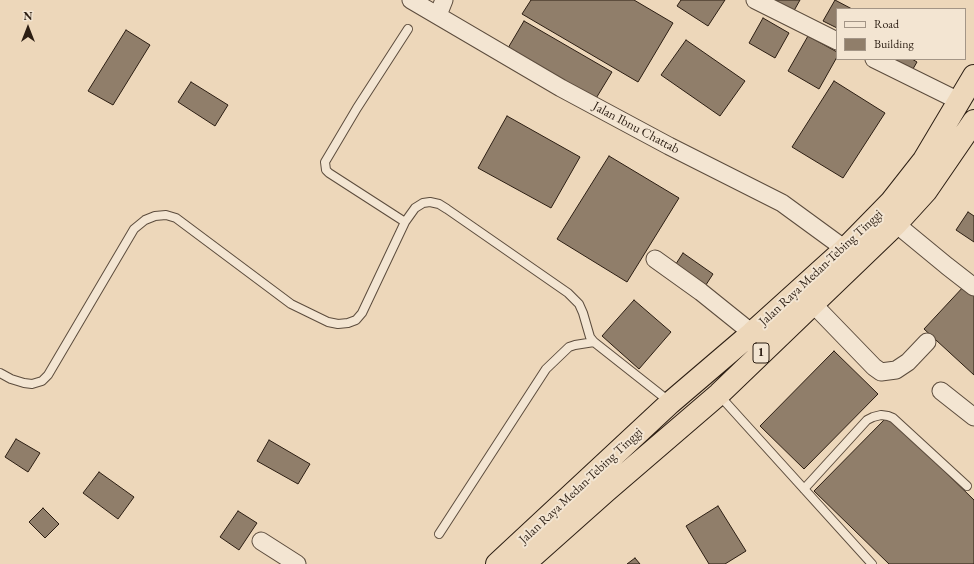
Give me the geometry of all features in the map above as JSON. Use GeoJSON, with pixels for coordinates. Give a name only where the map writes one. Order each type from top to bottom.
{"type":"FeatureCollection","features":[{"type":"Feature","properties":{"kind":"highway","name":"Jalan Raya Medan-Tebing Tinggi"},"geometry":{"type":"LineString","coordinates":[[524,564],[719,394],[813,304],[924,160],[974,76]]}},
{"type":"Feature","properties":{"kind":"highway","name":"Jalan Raya Medan-Tebing Tinggi"},"geometry":{"type":"LineString","coordinates":[[497,564],[670,403],[752,333],[851,255],[896,224],[926,191],[974,121]]}},
{"type":"Feature","properties":{"kind":"street","name":"Jalan Ibnu Chattab"},"geometry":{"type":"LineString","coordinates":[[411,0],[441,8],[562,88],[669,146],[782,203],[851,255]]}},
{"type":"Feature","properties":{"kind":"street"},"geometry":{"type":"LineString","coordinates":[[755,0],[836,40]]}},
{"type":"Feature","properties":{"kind":"street"},"geometry":{"type":"LineString","coordinates":[[876,60],[959,101]]}},
{"type":"Feature","properties":{"kind":"street"},"geometry":{"type":"LineString","coordinates":[[896,224],[974,287]]}},
{"type":"Feature","properties":{"kind":"street"},"geometry":{"type":"LineString","coordinates":[[655,258],[701,292],[752,333]]}},
{"type":"Feature","properties":{"kind":"street"},"geometry":{"type":"LineString","coordinates":[[813,304],[874,367],[881,372],[896,370],[908,362],[927,342]]}},
{"type":"Feature","properties":{"kind":"street"},"geometry":{"type":"LineString","coordinates":[[941,391],[974,418]]}},
{"type":"Feature","properties":{"kind":"street"},"geometry":{"type":"LineString","coordinates":[[261,540],[297,564]]}},
{"type":"Feature","properties":{"kind":"lane"},"geometry":{"type":"LineString","coordinates":[[405,222],[329,173],[326,170],[325,162],[357,108],[408,29]]}},
{"type":"Feature","properties":{"kind":"lane"},"geometry":{"type":"LineString","coordinates":[[0,373],[11,379],[28,383],[42,381],[48,375],[134,229],[145,220],[155,216],[166,215],[176,218],[292,304],[328,322],[338,324],[356,320],[362,313],[405,222],[414,208],[422,203],[430,202],[439,204],[447,209],[568,293],[579,304],[590,337],[594,342],[670,403]]}},
{"type":"Feature","properties":{"kind":"lane"},"geometry":{"type":"LineString","coordinates":[[439,534],[546,369],[569,347],[594,342]]}},
{"type":"Feature","properties":{"kind":"lane"},"geometry":{"type":"LineString","coordinates":[[719,394],[872,564]]}},
{"type":"Feature","properties":{"kind":"lane"},"geometry":{"type":"LineString","coordinates":[[804,489],[867,420],[881,415],[893,418],[967,486]]}},
{"type":"Feature","properties":{"kind":"building"},"geometry":{"type":"Polygon","coordinates":[[[531,0],[634,0],[673,23],[638,82],[522,14],[531,0]]]}},
{"type":"Feature","properties":{"kind":"building"},"geometry":{"type":"Polygon","coordinates":[[[681,0],[725,0],[708,26],[677,6],[681,0]]]}},
{"type":"Feature","properties":{"kind":"building"},"geometry":{"type":"Polygon","coordinates":[[[762,0],[800,0],[791,16],[762,0]]]}},
{"type":"Feature","properties":{"kind":"building"},"geometry":{"type":"Polygon","coordinates":[[[835,0],[850,8],[836,8],[836,28],[823,21],[835,0]]]}},
{"type":"Feature","properties":{"kind":"building"},"geometry":{"type":"Polygon","coordinates":[[[763,18],[789,33],[775,58],[749,43],[763,18]]]}},
{"type":"Feature","properties":{"kind":"building"},"geometry":{"type":"Polygon","coordinates":[[[524,21],[612,72],[595,100],[508,48],[524,21]]]}},
{"type":"Feature","properties":{"kind":"building"},"geometry":{"type":"Polygon","coordinates":[[[126,30],[150,45],[113,105],[88,91],[126,30]]]}},
{"type":"Feature","properties":{"kind":"building"},"geometry":{"type":"Polygon","coordinates":[[[808,36],[836,51],[836,59],[819,89],[788,71],[808,36]]]}},
{"type":"Feature","properties":{"kind":"building"},"geometry":{"type":"Polygon","coordinates":[[[686,40],[745,81],[720,116],[661,75],[686,40]]]}},
{"type":"Feature","properties":{"kind":"building"},"geometry":{"type":"Polygon","coordinates":[[[886,60],[914,60],[917,62],[910,74],[886,60]]]}},
{"type":"Feature","properties":{"kind":"building"},"geometry":{"type":"Polygon","coordinates":[[[834,81],[885,113],[843,178],[792,147],[834,81]]]}},
{"type":"Feature","properties":{"kind":"building"},"geometry":{"type":"Polygon","coordinates":[[[191,82],[228,105],[215,126],[178,102],[191,82]]]}},
{"type":"Feature","properties":{"kind":"building"},"geometry":{"type":"Polygon","coordinates":[[[507,116],[580,157],[551,208],[478,168],[507,116]]]}},
{"type":"Feature","properties":{"kind":"building"},"geometry":{"type":"Polygon","coordinates":[[[609,156],[679,198],[627,282],[557,239],[609,156]]]}},
{"type":"Feature","properties":{"kind":"building"},"geometry":{"type":"Polygon","coordinates":[[[968,212],[974,216],[974,242],[956,230],[968,212]]]}},
{"type":"Feature","properties":{"kind":"building"},"geometry":{"type":"Polygon","coordinates":[[[683,253],[713,274],[702,291],[672,270],[683,253]]]}},
{"type":"Feature","properties":{"kind":"building"},"geometry":{"type":"Polygon","coordinates":[[[965,285],[974,293],[974,375],[924,329],[965,285]]]}},
{"type":"Feature","properties":{"kind":"building"},"geometry":{"type":"Polygon","coordinates":[[[634,300],[671,332],[639,369],[602,336],[634,300]]]}},
{"type":"Feature","properties":{"kind":"building"},"geometry":{"type":"Polygon","coordinates":[[[834,351],[878,394],[804,469],[760,426],[834,351]]]}},
{"type":"Feature","properties":{"kind":"building"},"geometry":{"type":"Polygon","coordinates":[[[888,416],[974,500],[974,564],[889,564],[814,491],[888,416]]]}},
{"type":"Feature","properties":{"kind":"building"},"geometry":{"type":"Polygon","coordinates":[[[16,439],[40,453],[28,472],[5,457],[16,439]]]}},
{"type":"Feature","properties":{"kind":"building"},"geometry":{"type":"Polygon","coordinates":[[[269,440],[310,464],[298,484],[257,461],[269,440]]]}},
{"type":"Feature","properties":{"kind":"building"},"geometry":{"type":"Polygon","coordinates":[[[99,472],[134,497],[118,519],[83,493],[99,472]]]}},
{"type":"Feature","properties":{"kind":"building"},"geometry":{"type":"Polygon","coordinates":[[[718,506],[746,551],[725,564],[709,564],[686,526],[718,506]]]}},
{"type":"Feature","properties":{"kind":"building"},"geometry":{"type":"Polygon","coordinates":[[[43,508],[59,524],[45,538],[29,522],[43,508]]]}},
{"type":"Feature","properties":{"kind":"building"},"geometry":{"type":"Polygon","coordinates":[[[238,511],[257,523],[239,550],[220,537],[238,511]]]}},
{"type":"Feature","properties":{"kind":"building"},"geometry":{"type":"Polygon","coordinates":[[[635,558],[640,564],[627,564],[635,558]]]}}]}
